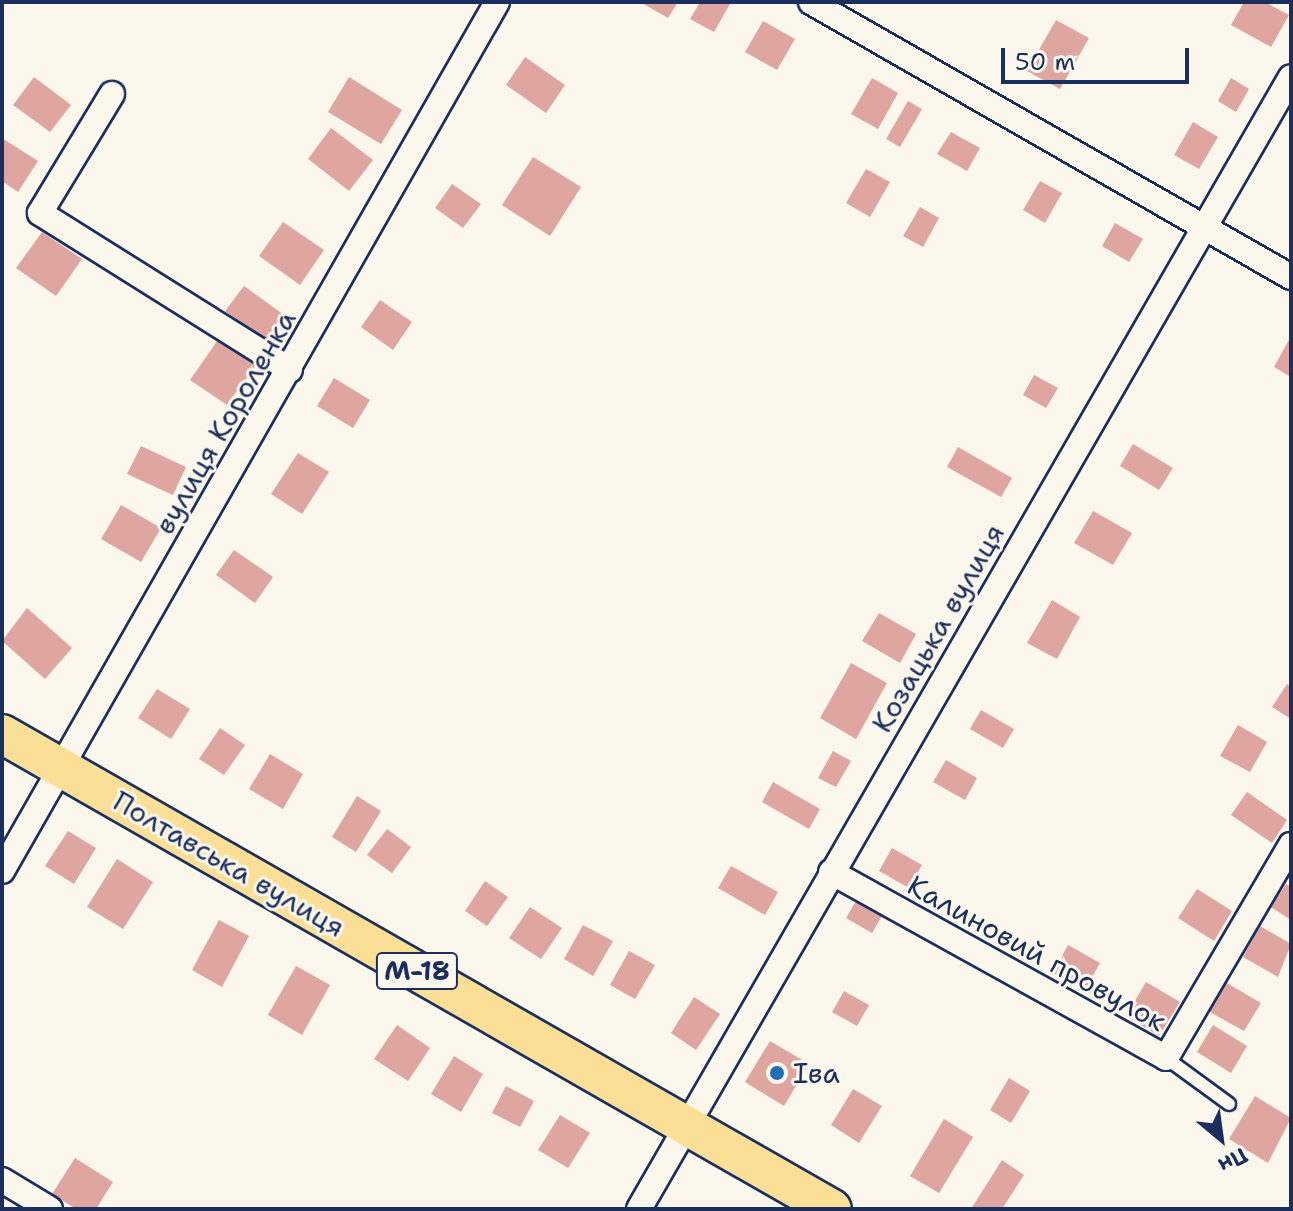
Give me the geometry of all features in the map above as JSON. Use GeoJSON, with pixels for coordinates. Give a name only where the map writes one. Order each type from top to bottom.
{"type":"FeatureCollection","features":[{"type":"Feature","properties":{"kind":"highway","name":"Полтавська вулиця"},"geometry":{"type":"LineString","coordinates":[[2,734],[832,1209]]}},
{"type":"Feature","properties":{"kind":"street","name":"вулиця Короленка"},"geometry":{"type":"LineString","coordinates":[[2,871],[497,2]]}},
{"type":"Feature","properties":{"kind":"street"},"geometry":{"type":"LineString","coordinates":[[811,2],[1291,277]]}},
{"type":"Feature","properties":{"kind":"street","name":"Козацька вулиця"},"geometry":{"type":"LineString","coordinates":[[639,1209],[1291,77]]}},
{"type":"Feature","properties":{"kind":"street"},"geometry":{"type":"LineString","coordinates":[[112,94],[40,213],[290,370]]}},
{"type":"Feature","properties":{"kind":"street","name":"Калиновий провулок"},"geometry":{"type":"LineString","coordinates":[[831,872],[1166,1058],[1291,845]]}},
{"type":"Feature","properties":{"kind":"street"},"geometry":{"type":"LineString","coordinates":[[2,1180],[50,1209]]}},
{"type":"Feature","properties":{"kind":"lane"},"geometry":{"type":"LineString","coordinates":[[1166,1058],[1229,1104]]}},
{"type":"Feature","properties":{"kind":"building"},"geometry":{"type":"Polygon","coordinates":[[[640,2],[678,2],[668,18],[640,2]]]}},
{"type":"Feature","properties":{"kind":"building"},"geometry":{"type":"Polygon","coordinates":[[[700,2],[731,2],[714,32],[690,19],[700,2]]]}},
{"type":"Feature","properties":{"kind":"building"},"geometry":{"type":"Polygon","coordinates":[[[1244,2],[1265,2],[1289,15],[1271,47],[1231,25],[1244,2]]]}},
{"type":"Feature","properties":{"kind":"building"},"geometry":{"type":"Polygon","coordinates":[[[1056,20],[1089,38],[1060,89],[1027,71],[1056,20]]]}},
{"type":"Feature","properties":{"kind":"building"},"geometry":{"type":"Polygon","coordinates":[[[763,21],[795,39],[777,70],[745,52],[763,21]]]}},
{"type":"Feature","properties":{"kind":"building"},"geometry":{"type":"Polygon","coordinates":[[[525,57],[565,85],[546,113],[506,85],[525,57]]]}},
{"type":"Feature","properties":{"kind":"building"},"geometry":{"type":"Polygon","coordinates":[[[34,77],[71,105],[50,132],[13,105],[34,77]]]}},
{"type":"Feature","properties":{"kind":"building"},"geometry":{"type":"Polygon","coordinates":[[[349,77],[402,110],[381,144],[328,112],[349,77]]]}},
{"type":"Feature","properties":{"kind":"building"},"geometry":{"type":"Polygon","coordinates":[[[872,78],[898,93],[878,129],[851,114],[872,78]]]}},
{"type":"Feature","properties":{"kind":"building"},"geometry":{"type":"Polygon","coordinates":[[[1231,78],[1249,89],[1236,112],[1218,101],[1231,78]]]}},
{"type":"Feature","properties":{"kind":"building"},"geometry":{"type":"Polygon","coordinates":[[[908,101],[922,109],[900,147],[886,139],[908,101]]]}},
{"type":"Feature","properties":{"kind":"building"},"geometry":{"type":"Polygon","coordinates":[[[1193,122],[1218,137],[1199,169],[1174,155],[1193,122]]]}},
{"type":"Feature","properties":{"kind":"building"},"geometry":{"type":"Polygon","coordinates":[[[331,128],[373,160],[349,191],[308,159],[331,128]]]}},
{"type":"Feature","properties":{"kind":"building"},"geometry":{"type":"Polygon","coordinates":[[[951,132],[980,148],[967,171],[937,154],[951,132]]]}},
{"type":"Feature","properties":{"kind":"building"},"geometry":{"type":"Polygon","coordinates":[[[2,138],[38,161],[18,192],[2,181],[2,138]]]}},
{"type":"Feature","properties":{"kind":"building"},"geometry":{"type":"Polygon","coordinates":[[[533,157],[581,187],[550,236],[502,205],[533,157]]]}},
{"type":"Feature","properties":{"kind":"building"},"geometry":{"type":"Polygon","coordinates":[[[866,169],[890,182],[870,217],[846,203],[866,169]]]}},
{"type":"Feature","properties":{"kind":"building"},"geometry":{"type":"Polygon","coordinates":[[[1040,181],[1062,193],[1045,223],[1023,210],[1040,181]]]}},
{"type":"Feature","properties":{"kind":"building"},"geometry":{"type":"Polygon","coordinates":[[[452,184],[481,204],[463,228],[435,208],[452,184]]]}},
{"type":"Feature","properties":{"kind":"building"},"geometry":{"type":"Polygon","coordinates":[[[920,207],[939,218],[923,247],[903,236],[920,207]]]}},
{"type":"Feature","properties":{"kind":"building"},"geometry":{"type":"Polygon","coordinates":[[[283,222],[324,250],[300,285],[259,256],[283,222]]]}},
{"type":"Feature","properties":{"kind":"building"},"geometry":{"type":"Polygon","coordinates":[[[1115,223],[1143,239],[1129,262],[1102,246],[1115,223]]]}},
{"type":"Feature","properties":{"kind":"building"},"geometry":{"type":"Polygon","coordinates":[[[42,232],[82,259],[56,296],[16,268],[42,232]]]}},
{"type":"Feature","properties":{"kind":"building"},"geometry":{"type":"Polygon","coordinates":[[[244,286],[284,315],[266,340],[225,311],[244,286]]]}},
{"type":"Feature","properties":{"kind":"building"},"geometry":{"type":"Polygon","coordinates":[[[380,300],[412,322],[393,350],[361,327],[380,300]]]}},
{"type":"Feature","properties":{"kind":"building"},"geometry":{"type":"Polygon","coordinates":[[[1291,336],[1291,377],[1274,367],[1291,336]]]}},
{"type":"Feature","properties":{"kind":"building"},"geometry":{"type":"Polygon","coordinates":[[[220,337],[257,363],[227,405],[190,380],[220,337]]]}},
{"type":"Feature","properties":{"kind":"building"},"geometry":{"type":"Polygon","coordinates":[[[1034,375],[1058,388],[1046,408],[1023,395],[1034,375]]]}},
{"type":"Feature","properties":{"kind":"building"},"geometry":{"type":"Polygon","coordinates":[[[334,378],[370,400],[353,428],[317,406],[334,378]]]}},
{"type":"Feature","properties":{"kind":"building"},"geometry":{"type":"Polygon","coordinates":[[[1133,444],[1173,468],[1159,490],[1120,466],[1133,444]]]}},
{"type":"Feature","properties":{"kind":"building"},"geometry":{"type":"Polygon","coordinates":[[[141,446],[186,467],[173,495],[127,474],[141,446]]]}},
{"type":"Feature","properties":{"kind":"building"},"geometry":{"type":"Polygon","coordinates":[[[958,447],[1012,478],[1001,497],[947,467],[958,447]]]}},
{"type":"Feature","properties":{"kind":"building"},"geometry":{"type":"Polygon","coordinates":[[[298,453],[329,472],[302,514],[271,494],[298,453]]]}},
{"type":"Feature","properties":{"kind":"building"},"geometry":{"type":"Polygon","coordinates":[[[121,505],[161,528],[141,562],[101,539],[121,505]]]}},
{"type":"Feature","properties":{"kind":"building"},"geometry":{"type":"Polygon","coordinates":[[[1093,511],[1132,533],[1113,565],[1074,543],[1093,511]]]}},
{"type":"Feature","properties":{"kind":"building"},"geometry":{"type":"Polygon","coordinates":[[[234,550],[273,577],[255,603],[216,575],[234,550]]]}},
{"type":"Feature","properties":{"kind":"building"},"geometry":{"type":"Polygon","coordinates":[[[1052,600],[1080,617],[1057,659],[1027,643],[1052,600]]]}},
{"type":"Feature","properties":{"kind":"building"},"geometry":{"type":"Polygon","coordinates":[[[27,608],[72,648],[45,679],[2,641],[27,608]]]}},
{"type":"Feature","properties":{"kind":"building"},"geometry":{"type":"Polygon","coordinates":[[[879,613],[916,634],[900,663],[862,641],[879,613]]]}},
{"type":"Feature","properties":{"kind":"building"},"geometry":{"type":"Polygon","coordinates":[[[851,663],[887,683],[856,739],[820,718],[851,663]]]}},
{"type":"Feature","properties":{"kind":"building"},"geometry":{"type":"Polygon","coordinates":[[[1287,684],[1291,687],[1291,719],[1272,707],[1287,684]]]}},
{"type":"Feature","properties":{"kind":"building"},"geometry":{"type":"Polygon","coordinates":[[[157,689],[190,709],[171,739],[138,718],[157,689]]]}},
{"type":"Feature","properties":{"kind":"building"},"geometry":{"type":"Polygon","coordinates":[[[981,710],[1014,729],[1003,748],[970,729],[981,710]]]}},
{"type":"Feature","properties":{"kind":"building"},"geometry":{"type":"Polygon","coordinates":[[[1238,725],[1267,742],[1250,772],[1220,756],[1238,725]]]}},
{"type":"Feature","properties":{"kind":"building"},"geometry":{"type":"Polygon","coordinates":[[[220,728],[245,745],[224,775],[199,759],[220,728]]]}},
{"type":"Feature","properties":{"kind":"building"},"geometry":{"type":"Polygon","coordinates":[[[833,751],[851,761],[836,787],[818,778],[833,751]]]}},
{"type":"Feature","properties":{"kind":"building"},"geometry":{"type":"Polygon","coordinates":[[[270,754],[303,774],[283,809],[249,789],[270,754]]]}},
{"type":"Feature","properties":{"kind":"building"},"geometry":{"type":"Polygon","coordinates":[[[946,760],[977,778],[965,800],[933,782],[946,760]]]}},
{"type":"Feature","properties":{"kind":"building"},"geometry":{"type":"Polygon","coordinates":[[[773,782],[820,809],[809,829],[762,802],[773,782]]]}},
{"type":"Feature","properties":{"kind":"building"},"geometry":{"type":"Polygon","coordinates":[[[1247,792],[1287,820],[1272,843],[1231,815],[1247,792]]]}},
{"type":"Feature","properties":{"kind":"building"},"geometry":{"type":"Polygon","coordinates":[[[357,796],[381,811],[356,852],[332,837],[357,796]]]}},
{"type":"Feature","properties":{"kind":"building"},"geometry":{"type":"Polygon","coordinates":[[[387,829],[411,847],[392,873],[367,855],[387,829]]]}},
{"type":"Feature","properties":{"kind":"building"},"geometry":{"type":"Polygon","coordinates":[[[68,831],[96,848],[74,884],[45,866],[68,831]]]}},
{"type":"Feature","properties":{"kind":"building"},"geometry":{"type":"Polygon","coordinates":[[[892,848],[922,865],[909,888],[879,871],[892,848]]]}},
{"type":"Feature","properties":{"kind":"building"},"geometry":{"type":"Polygon","coordinates":[[[117,859],[153,882],[123,929],[87,907],[117,859]]]}},
{"type":"Feature","properties":{"kind":"building"},"geometry":{"type":"Polygon","coordinates":[[[731,866],[778,892],[765,915],[718,888],[731,866]]]}},
{"type":"Feature","properties":{"kind":"building"},"geometry":{"type":"Polygon","coordinates":[[[485,881],[508,897],[487,926],[465,911],[485,881]]]}},
{"type":"Feature","properties":{"kind":"building"},"geometry":{"type":"Polygon","coordinates":[[[1286,884],[1291,887],[1291,920],[1271,907],[1286,884]]]}},
{"type":"Feature","properties":{"kind":"building"},"geometry":{"type":"Polygon","coordinates":[[[1197,889],[1232,911],[1214,941],[1178,918],[1197,889]]]}},
{"type":"Feature","properties":{"kind":"building"},"geometry":{"type":"Polygon","coordinates":[[[856,901],[882,916],[872,933],[846,918],[856,901]]]}},
{"type":"Feature","properties":{"kind":"building"},"geometry":{"type":"Polygon","coordinates":[[[530,907],[562,928],[541,959],[509,938],[530,907]]]}},
{"type":"Feature","properties":{"kind":"building"},"geometry":{"type":"Polygon","coordinates":[[[219,920],[249,936],[222,987],[192,970],[219,920]]]}},
{"type":"Feature","properties":{"kind":"building"},"geometry":{"type":"Polygon","coordinates":[[[583,925],[613,941],[593,976],[564,959],[583,925]]]}},
{"type":"Feature","properties":{"kind":"building"},"geometry":{"type":"Polygon","coordinates":[[[1260,926],[1291,944],[1278,977],[1243,957],[1260,926]]]}},
{"type":"Feature","properties":{"kind":"building"},"geometry":{"type":"Polygon","coordinates":[[[1068,945],[1100,963],[1085,990],[1053,973],[1068,945]]]}},
{"type":"Feature","properties":{"kind":"building"},"geometry":{"type":"Polygon","coordinates":[[[629,951],[655,965],[635,999],[610,985],[629,951]]]}},
{"type":"Feature","properties":{"kind":"building"},"geometry":{"type":"Polygon","coordinates":[[[296,966],[330,985],[302,1035],[268,1015],[296,966]]]}},
{"type":"Feature","properties":{"kind":"building"},"geometry":{"type":"Polygon","coordinates":[[[1146,982],[1180,1002],[1159,1036],[1126,1016],[1146,982]]]}},
{"type":"Feature","properties":{"kind":"building"},"geometry":{"type":"Polygon","coordinates":[[[1225,982],[1261,1003],[1244,1031],[1208,1011],[1225,982]]]}},
{"type":"Feature","properties":{"kind":"building"},"geometry":{"type":"Polygon","coordinates":[[[844,991],[869,1005],[857,1026],[832,1012],[844,991]]]}},
{"type":"Feature","properties":{"kind":"building"},"geometry":{"type":"Polygon","coordinates":[[[694,997],[720,1014],[696,1050],[671,1033],[694,997]]]}},
{"type":"Feature","properties":{"kind":"building"},"geometry":{"type":"Polygon","coordinates":[[[397,1025],[430,1048],[408,1081],[374,1059],[397,1025]]]}},
{"type":"Feature","properties":{"kind":"building"},"geometry":{"type":"Polygon","coordinates":[[[1213,1025],[1247,1046],[1231,1073],[1197,1052],[1213,1025]]]}},
{"type":"Feature","properties":{"kind":"building","name":"Іва"},"geometry":{"type":"Polygon","coordinates":[[[770,1041],[809,1064],[784,1106],[745,1082],[770,1041]]]}},
{"type":"Feature","properties":{"kind":"building"},"geometry":{"type":"Polygon","coordinates":[[[454,1056],[483,1074],[461,1112],[431,1094],[454,1056]]]}},
{"type":"Feature","properties":{"kind":"building"},"geometry":{"type":"Polygon","coordinates":[[[1009,1078],[1030,1091],[1011,1123],[990,1110],[1009,1078]]]}},
{"type":"Feature","properties":{"kind":"building"},"geometry":{"type":"Polygon","coordinates":[[[506,1086],[534,1101],[520,1127],[492,1113],[506,1086]]]}},
{"type":"Feature","properties":{"kind":"building"},"geometry":{"type":"Polygon","coordinates":[[[853,1089],[882,1106],[859,1143],[831,1125],[853,1089]]]}},
{"type":"Feature","properties":{"kind":"building"},"geometry":{"type":"Polygon","coordinates":[[[1255,1096],[1291,1118],[1268,1163],[1229,1139],[1255,1096]]]}},
{"type":"Feature","properties":{"kind":"building"},"geometry":{"type":"Polygon","coordinates":[[[560,1115],[590,1133],[568,1168],[538,1150],[560,1115]]]}},
{"type":"Feature","properties":{"kind":"building"},"geometry":{"type":"Polygon","coordinates":[[[944,1119],[973,1137],[939,1193],[910,1176],[944,1119]]]}},
{"type":"Feature","properties":{"kind":"building"},"geometry":{"type":"Polygon","coordinates":[[[75,1158],[113,1182],[96,1209],[76,1209],[52,1194],[75,1158]]]}},
{"type":"Feature","properties":{"kind":"building"},"geometry":{"type":"Polygon","coordinates":[[[1002,1160],[1024,1175],[1002,1209],[971,1209],[1002,1160]]]}},
{"type":"Feature","properties":{"kind":"place","name":"Іва"},"geometry":{"type":"Point","coordinates":[777,1073]}}]}
